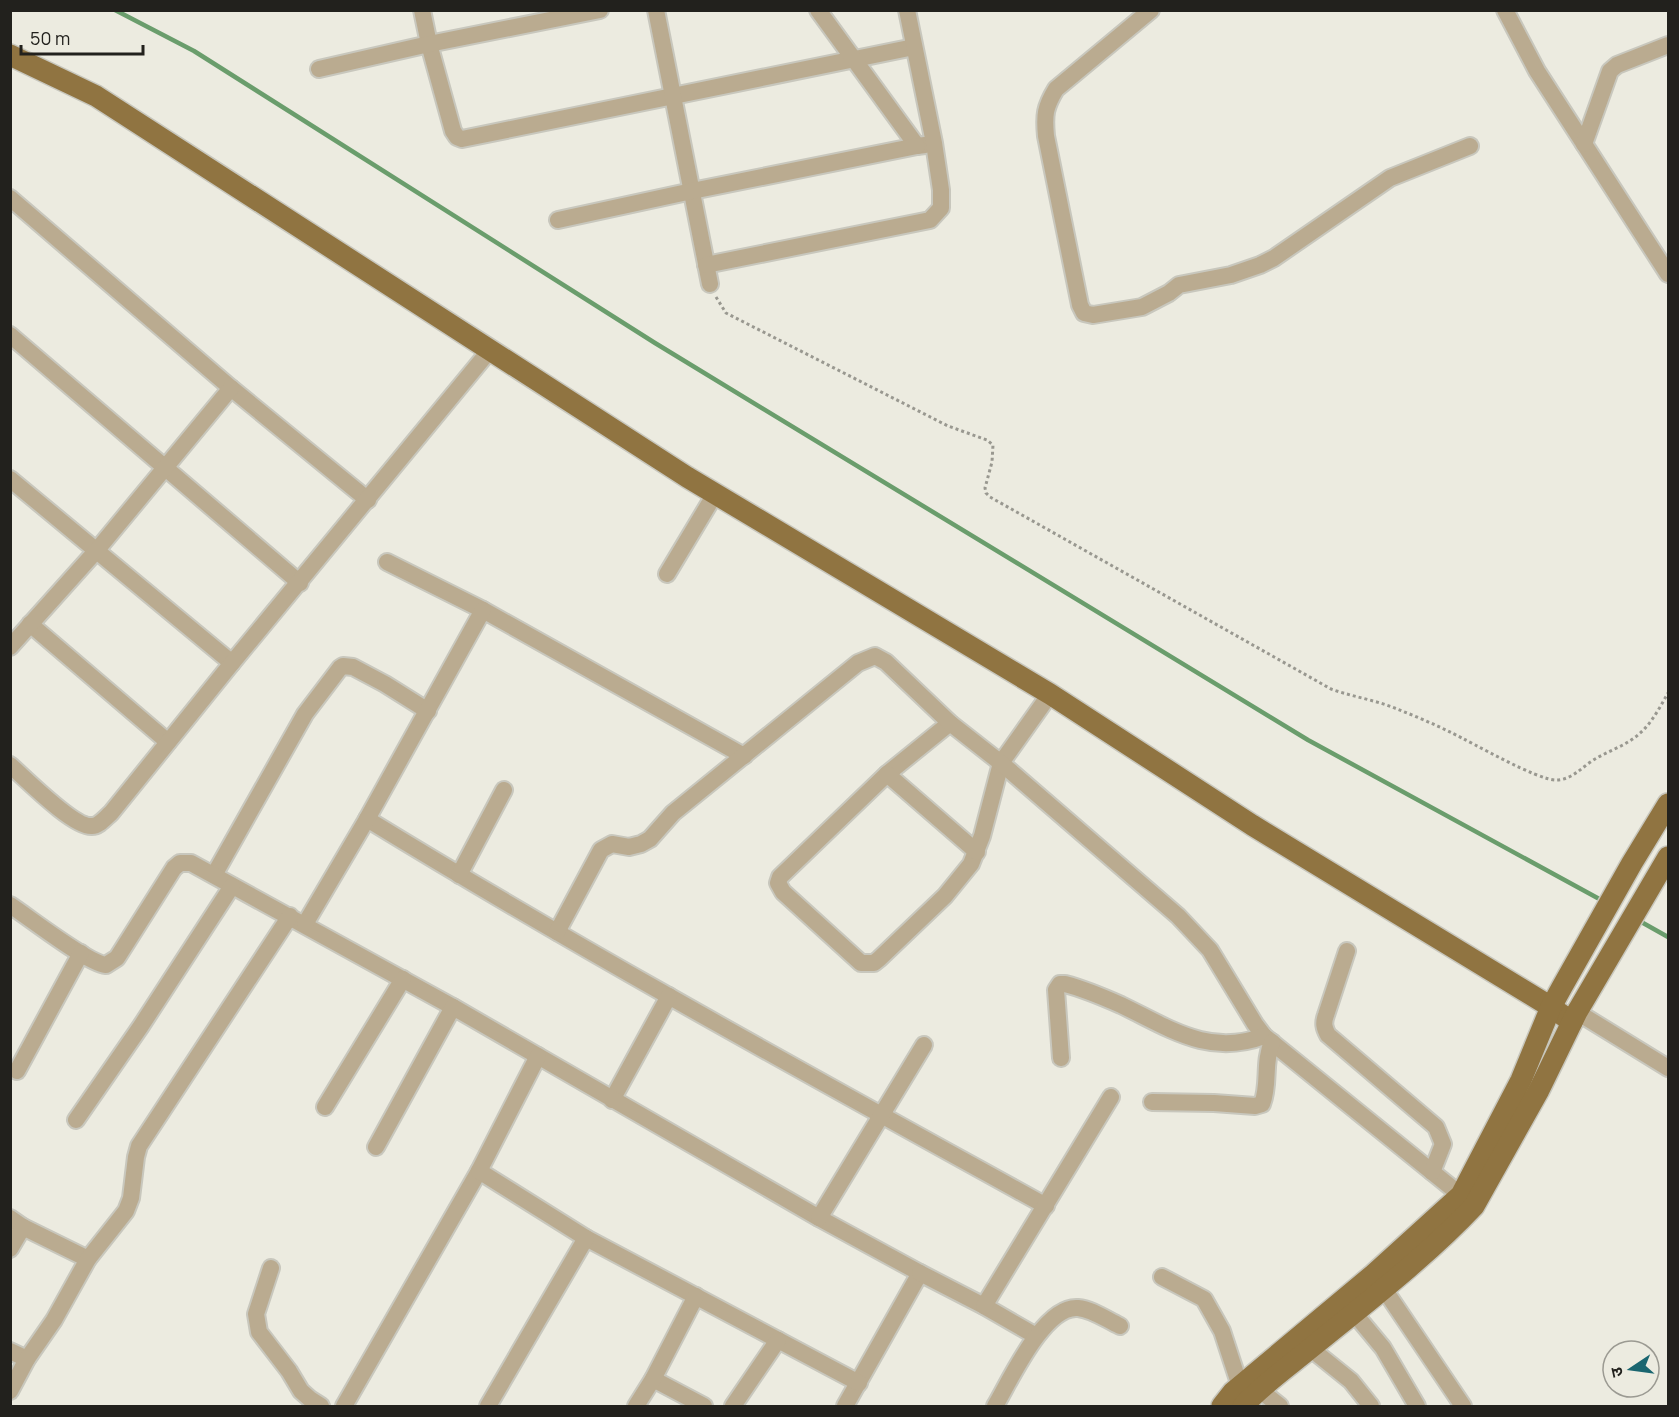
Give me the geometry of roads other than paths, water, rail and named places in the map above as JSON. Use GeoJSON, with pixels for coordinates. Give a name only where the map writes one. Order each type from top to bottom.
{"type":"FeatureCollection","features":[{"type":"Feature","properties":{"kind":"main road"},"geometry":{"type":"LineString","coordinates":[[10,55],[96,96],[715,494],[1050,694],[1252,825],[1551,1007],[1574,1017]]}},
{"type":"Feature","properties":{"kind":"main road"},"geometry":{"type":"LineString","coordinates":[[1467,1200],[1551,1007],[1632,862],[1668,804]]}},
{"type":"Feature","properties":{"kind":"main road"},"geometry":{"type":"LineString","coordinates":[[1248,1394],[1379,1281],[1467,1200],[1539,1090],[1574,1017],[1668,857]]}},
{"type":"Feature","properties":{"kind":"main road"},"geometry":{"type":"LineString","coordinates":[[1222,1407],[1248,1394],[1354,1313],[1379,1281]]}},
{"type":"Feature","properties":{"kind":"street"},"geometry":{"type":"LineString","coordinates":[[422,10],[453,130],[457,137],[462,139],[914,47]]}},
{"type":"Feature","properties":{"kind":"street"},"geometry":{"type":"LineString","coordinates":[[319,69],[429,44],[600,10]]}},
{"type":"Feature","properties":{"kind":"street"},"geometry":{"type":"LineString","coordinates":[[656,10],[710,284]]}},
{"type":"Feature","properties":{"kind":"street"},"geometry":{"type":"LineString","coordinates":[[818,10],[916,146]]}},
{"type":"Feature","properties":{"kind":"street"},"geometry":{"type":"LineString","coordinates":[[706,265],[930,220],[941,208],[941,190],[934,143],[906,10]]}},
{"type":"Feature","properties":{"kind":"street"},"geometry":{"type":"LineString","coordinates":[[1151,10],[1056,89],[1048,102],[1044,115],[1046,136],[1073,271],[1080,305],[1084,313],[1093,315],[1142,307],[1169,294],[1179,285],[1231,275],[1260,265],[1274,258],[1390,178],[1470,146]]}},
{"type":"Feature","properties":{"kind":"street"},"geometry":{"type":"LineString","coordinates":[[1504,10],[1537,71],[1668,274]]}},
{"type":"Feature","properties":{"kind":"street"},"geometry":{"type":"LineString","coordinates":[[1584,144],[1610,71],[1617,65],[1668,45]]}},
{"type":"Feature","properties":{"kind":"street"},"geometry":{"type":"LineString","coordinates":[[558,220],[934,143]]}},
{"type":"Feature","properties":{"kind":"street"},"geometry":{"type":"LineString","coordinates":[[12,203],[368,500]]}},
{"type":"Feature","properties":{"kind":"street"},"geometry":{"type":"LineString","coordinates":[[10,335],[300,583]]}},
{"type":"Feature","properties":{"kind":"street"},"geometry":{"type":"LineString","coordinates":[[10,765],[70,818],[82,825],[93,826],[101,823],[490,350]]}},
{"type":"Feature","properties":{"kind":"street"},"geometry":{"type":"LineString","coordinates":[[13,639],[30,624],[97,550],[231,388]]}},
{"type":"Feature","properties":{"kind":"street"},"geometry":{"type":"LineString","coordinates":[[10,479],[232,663]]}},
{"type":"Feature","properties":{"kind":"street"},"geometry":{"type":"LineString","coordinates":[[667,574],[715,494]]}},
{"type":"Feature","properties":{"kind":"street"},"geometry":{"type":"LineString","coordinates":[[387,562],[483,610],[744,756]]}},
{"type":"Feature","properties":{"kind":"street"},"geometry":{"type":"LineString","coordinates":[[10,1390],[27,1359],[54,1320],[88,1259],[126,1211],[131,1198],[136,1157],[140,1146],[367,819],[483,610]]}},
{"type":"Feature","properties":{"kind":"street"},"geometry":{"type":"LineString","coordinates":[[30,624],[168,742]]}},
{"type":"Feature","properties":{"kind":"street"},"geometry":{"type":"LineString","coordinates":[[557,932],[601,850],[612,844],[629,847],[650,839],[673,813],[858,663],[875,656],[893,668],[950,723],[1001,763],[1178,916],[1210,950],[1255,1024],[1268,1039],[1467,1200]]}},
{"type":"Feature","properties":{"kind":"street"},"geometry":{"type":"LineString","coordinates":[[214,875],[305,714],[340,668],[352,667],[385,684],[428,711]]}},
{"type":"Feature","properties":{"kind":"street"},"geometry":{"type":"LineString","coordinates":[[950,723],[887,774],[783,873],[778,883],[783,892],[861,963],[874,963],[879,959],[945,896],[971,864],[977,852],[1001,763],[1050,694]]}},
{"type":"Feature","properties":{"kind":"street"},"geometry":{"type":"LineString","coordinates":[[887,774],[977,852]]}},
{"type":"Feature","properties":{"kind":"street"},"geometry":{"type":"LineString","coordinates":[[459,875],[504,790]]}},
{"type":"Feature","properties":{"kind":"street"},"geometry":{"type":"LineString","coordinates":[[367,819],[669,996],[1046,1206]]}},
{"type":"Feature","properties":{"kind":"street"},"geometry":{"type":"LineString","coordinates":[[10,905],[81,953],[101,964],[112,963],[174,868],[180,863],[191,863],[453,1007],[819,1218],[1036,1336]]}},
{"type":"Feature","properties":{"kind":"street"},"geometry":{"type":"LineString","coordinates":[[76,1120],[141,1026],[232,886]]}},
{"type":"Feature","properties":{"kind":"street"},"geometry":{"type":"LineString","coordinates":[[1347,951],[1323,1023],[1325,1030],[1436,1127],[1443,1144],[1432,1172]]}},
{"type":"Feature","properties":{"kind":"street"},"geometry":{"type":"LineString","coordinates":[[17,1071],[81,953]]}},
{"type":"Feature","properties":{"kind":"street"},"geometry":{"type":"LineString","coordinates":[[325,1107],[403,980]]}},
{"type":"Feature","properties":{"kind":"street"},"geometry":{"type":"LineString","coordinates":[[1061,1058],[1056,990],[1060,984],[1119,1004],[1175,1033],[1197,1041],[1239,1043],[1268,1039]]}},
{"type":"Feature","properties":{"kind":"street"},"geometry":{"type":"LineString","coordinates":[[612,1100],[669,996]]}},
{"type":"Feature","properties":{"kind":"street"},"geometry":{"type":"LineString","coordinates":[[376,1147],[453,1007]]}},
{"type":"Feature","properties":{"kind":"street"},"geometry":{"type":"LineString","coordinates":[[1574,1017],[1668,1068]]}},
{"type":"Feature","properties":{"kind":"street"},"geometry":{"type":"LineString","coordinates":[[1152,1102],[1256,1106],[1262,1104],[1265,1095],[1268,1039]]}},
{"type":"Feature","properties":{"kind":"street"},"geometry":{"type":"LineString","coordinates":[[819,1218],[924,1045]]}},
{"type":"Feature","properties":{"kind":"street"},"geometry":{"type":"LineString","coordinates":[[344,1407],[479,1171],[538,1056]]}},
{"type":"Feature","properties":{"kind":"street"},"geometry":{"type":"LineString","coordinates":[[984,1306],[1111,1097]]}},
{"type":"Feature","properties":{"kind":"street"},"geometry":{"type":"LineString","coordinates":[[479,1171],[586,1238],[860,1383]]}},
{"type":"Feature","properties":{"kind":"street"},"geometry":{"type":"LineString","coordinates":[[10,1249],[17,1222],[88,1259]]}},
{"type":"Feature","properties":{"kind":"street"},"geometry":{"type":"LineString","coordinates":[[488,1407],[586,1238]]}},
{"type":"Feature","properties":{"kind":"street"},"geometry":{"type":"LineString","coordinates":[[271,1268],[256,1314],[259,1332],[289,1371],[301,1391],[321,1407]]}},
{"type":"Feature","properties":{"kind":"street"},"geometry":{"type":"LineString","coordinates":[[845,1407],[920,1273]]}},
{"type":"Feature","properties":{"kind":"street"},"geometry":{"type":"LineString","coordinates":[[1162,1277],[1204,1299],[1222,1330],[1248,1394],[1280,1407]]}},
{"type":"Feature","properties":{"kind":"street"},"geometry":{"type":"LineString","coordinates":[[1379,1281],[1463,1407]]}},
{"type":"Feature","properties":{"kind":"street"},"geometry":{"type":"LineString","coordinates":[[636,1407],[696,1296]]}},
{"type":"Feature","properties":{"kind":"street"},"geometry":{"type":"LineString","coordinates":[[995,1407],[1036,1336],[1064,1309],[1080,1308],[1120,1326]]}},
{"type":"Feature","properties":{"kind":"street"},"geometry":{"type":"LineString","coordinates":[[1354,1313],[1383,1348],[1418,1407]]}},
{"type":"Feature","properties":{"kind":"street"},"geometry":{"type":"LineString","coordinates":[[733,1407],[778,1340]]}},
{"type":"Feature","properties":{"kind":"street"},"geometry":{"type":"LineString","coordinates":[[1310,1348],[1350,1381],[1371,1407]]}},
{"type":"Feature","properties":{"kind":"street"},"geometry":{"type":"LineString","coordinates":[[10,1351],[27,1359]]}},
{"type":"Feature","properties":{"kind":"street"},"geometry":{"type":"LineString","coordinates":[[653,1379],[704,1407]]}},
{"type":"Feature","properties":{"kind":"waterway"},"geometry":{"type":"LineString","coordinates":[[115,10],[194,51],[655,343],[1308,740],[1603,901]]}},
{"type":"Feature","properties":{"kind":"waterway"},"geometry":{"type":"LineString","coordinates":[[1636,919],[1668,937]]}}]}
